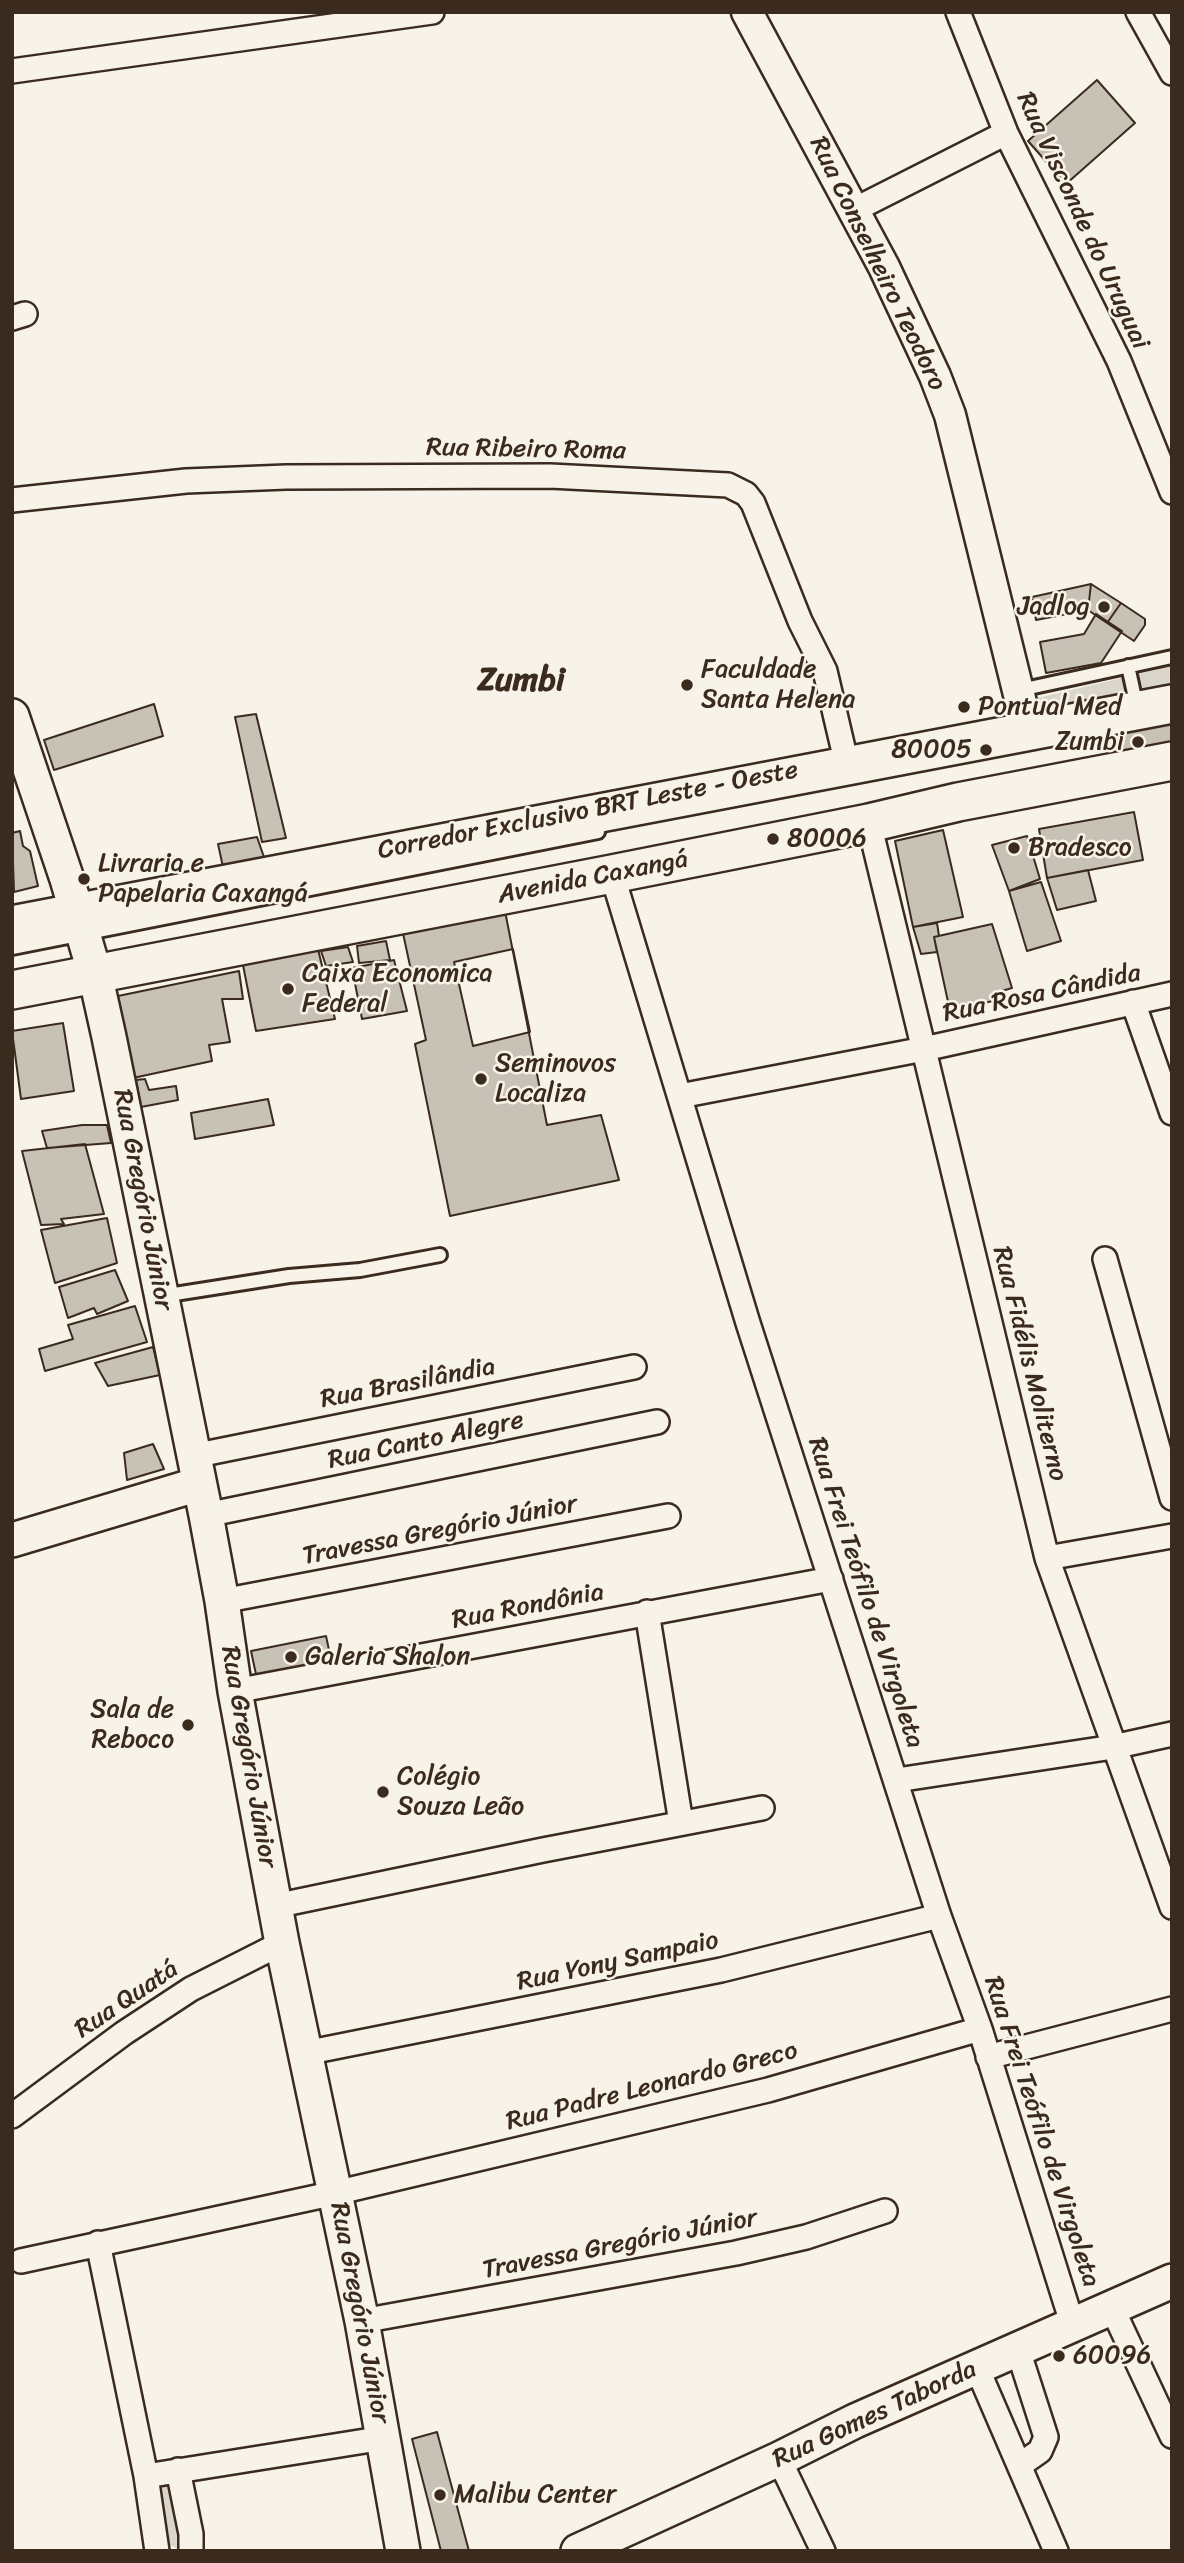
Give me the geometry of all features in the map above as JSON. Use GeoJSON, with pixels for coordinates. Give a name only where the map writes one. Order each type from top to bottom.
{"type":"FeatureCollection","features":[{"type":"Feature","properties":{"kind":"main road","name":"Avenida Caxangá"},"geometry":{"type":"LineString","coordinates":[[12,990],[87,946],[847,765],[1155,707]]}},
{"type":"Feature","properties":{"kind":"main road","name":"Rua Gregório Júnior"},"geometry":{"type":"LineString","coordinates":[[12,716],[32,770],[87,946],[162,1297],[222,1601],[235,1691],[282,1943],[362,2321],[403,2551]]}},
{"type":"Feature","properties":{"kind":"main road","name":"Avenida Caxangá"},"geometry":{"type":"LineString","coordinates":[[12,925],[87,946],[612,874],[869,823],[958,802],[1172,761]]}},
{"type":"Feature","properties":{"kind":"main road"},"geometry":{"type":"LineString","coordinates":[[12,1540],[199,1485]]}},
{"type":"Feature","properties":{"kind":"main road","name":"Rua Gomes Taborda"},"geometry":{"type":"LineString","coordinates":[[578,2551],[622,2542],[855,2420],[1172,2281]]}},
{"type":"Feature","properties":{"kind":"street"},"geometry":{"type":"LineString","coordinates":[[12,71],[432,12]]}},
{"type":"Feature","properties":{"kind":"street","name":"Rua Conselheiro Teodoro"},"geometry":{"type":"LineString","coordinates":[[747,12],[854,210],[918,337],[950,415],[1020,690],[1028,732]]}},
{"type":"Feature","properties":{"kind":"street","name":"Rua Visconde do Uruguai"},"geometry":{"type":"LineString","coordinates":[[958,12],[1006,133],[1119,361],[1172,492]]}},
{"type":"Feature","properties":{"kind":"street"},"geometry":{"type":"LineString","coordinates":[[1138,12],[1169,61]]}},
{"type":"Feature","properties":{"kind":"street"},"geometry":{"type":"LineString","coordinates":[[854,210],[1006,133]]}},
{"type":"Feature","properties":{"kind":"street","name":"Rua Ribeiro Roma"},"geometry":{"type":"LineString","coordinates":[[12,500],[186,481],[286,477],[514,476],[729,485],[747,494],[753,503],[790,599],[825,671],[847,765]]}},
{"type":"Feature","properties":{"kind":"street","name":"Rua Fidélis Moliterno"},"geometry":{"type":"LineString","coordinates":[[869,823],[1047,1558],[1172,1908]]}},
{"type":"Feature","properties":{"kind":"street","name":"Rua Frei Teófilo de Virgoleta"},"geometry":{"type":"LineString","coordinates":[[612,874],[748,1324],[939,1916],[981,2029],[1073,2326]]}},
{"type":"Feature","properties":{"kind":"street","name":"Rua Rosa Cândida"},"geometry":{"type":"LineString","coordinates":[[680,1096],[924,1049],[1172,994]]}},
{"type":"Feature","properties":{"kind":"street"},"geometry":{"type":"LineString","coordinates":[[1133,1002],[1172,1113]]}},
{"type":"Feature","properties":{"kind":"street"},"geometry":{"type":"LineString","coordinates":[[1105,1259],[1172,1498]]}},
{"type":"Feature","properties":{"kind":"street","name":"Rua Brasilândia"},"geometry":{"type":"LineString","coordinates":[[199,1485],[634,1367]]}},
{"type":"Feature","properties":{"kind":"street","name":"Rua Canto Alegre"},"geometry":{"type":"LineString","coordinates":[[199,1485],[657,1422]]}},
{"type":"Feature","properties":{"kind":"street","name":"Travessa Gregório Júnior"},"geometry":{"type":"LineString","coordinates":[[222,1601],[668,1516]]}},
{"type":"Feature","properties":{"kind":"street"},"geometry":{"type":"LineString","coordinates":[[1047,1558],[1172,1536]]}},
{"type":"Feature","properties":{"kind":"street","name":"Rua Rondônia"},"geometry":{"type":"LineString","coordinates":[[235,1691],[831,1579]]}},
{"type":"Feature","properties":{"kind":"street"},"geometry":{"type":"LineString","coordinates":[[647,1612],[681,1823]]}},
{"type":"Feature","properties":{"kind":"street"},"geometry":{"type":"LineString","coordinates":[[897,1780],[1113,1747],[1172,1734]]}},
{"type":"Feature","properties":{"kind":"street"},"geometry":{"type":"LineString","coordinates":[[275,1906],[762,1808]]}},
{"type":"Feature","properties":{"kind":"street","name":"Rua Yony Sampaio"},"geometry":{"type":"LineString","coordinates":[[305,2053],[721,1970],[939,1916]]}},
{"type":"Feature","properties":{"kind":"street","name":"Rua Quatá"},"geometry":{"type":"LineString","coordinates":[[12,2116],[124,2033],[191,1989],[282,1943]]}},
{"type":"Feature","properties":{"kind":"street"},"geometry":{"type":"LineString","coordinates":[[988,2057],[1172,2009]]}},
{"type":"Feature","properties":{"kind":"street","name":"Rua Padre Leonardo Greco"},"geometry":{"type":"LineString","coordinates":[[21,2261],[335,2193],[768,2090],[981,2029]]}},
{"type":"Feature","properties":{"kind":"street","name":"Travessa Gregório Júnior"},"geometry":{"type":"LineString","coordinates":[[362,2321],[736,2253],[806,2236],[886,2211]]}},
{"type":"Feature","properties":{"kind":"street"},"geometry":{"type":"LineString","coordinates":[[97,2243],[145,2476],[157,2551]]}},
{"type":"Feature","properties":{"kind":"street"},"geometry":{"type":"LineString","coordinates":[[1112,2308],[1172,2436]]}},
{"type":"Feature","properties":{"kind":"street"},"geometry":{"type":"LineString","coordinates":[[1018,2350],[1046,2437],[1040,2451],[1020,2465]]}},
{"type":"Feature","properties":{"kind":"street"},"geometry":{"type":"LineString","coordinates":[[977,2368],[1056,2551]]}},
{"type":"Feature","properties":{"kind":"street"},"geometry":{"type":"LineString","coordinates":[[145,2476],[384,2438]]}},
{"type":"Feature","properties":{"kind":"street"},"geometry":{"type":"LineString","coordinates":[[779,2459],[823,2551]]}},
{"type":"Feature","properties":{"kind":"street"},"geometry":{"type":"LineString","coordinates":[[178,2470],[191,2534],[191,2551]]}},
{"type":"Feature","properties":{"kind":"lane"},"geometry":{"type":"LineString","coordinates":[[1020,690],[1172,657]]}},
{"type":"Feature","properties":{"kind":"lane"},"geometry":{"type":"LineString","coordinates":[[1128,666],[1155,707]]}},
{"type":"Feature","properties":{"kind":"lane","name":"Corredor Exclusivo BRT Leste - Oeste"},"geometry":{"type":"LineString","coordinates":[[12,948],[87,946],[1172,750]]}},
{"type":"Feature","properties":{"kind":"lane","name":"Corredor Exclusivo BRT Leste - Oeste"},"geometry":{"type":"LineString","coordinates":[[12,978],[87,946],[610,830]]}},
{"type":"Feature","properties":{"kind":"lane"},"geometry":{"type":"LineString","coordinates":[[162,1297],[289,1276],[360,1270],[440,1255]]}},
{"type":"Feature","properties":{"kind":"shaded area"},"geometry":{"type":"Polygon","coordinates":[[[1172,666],[1172,685],[1033,718],[1029,700],[1172,666]]]}},
{"type":"Feature","properties":{"kind":"shaded area"},"geometry":{"type":"Polygon","coordinates":[[[175,2475],[190,2538],[180,2550],[170,2545],[157,2481],[175,2475]]]}},
{"type":"Feature","properties":{"kind":"building"},"geometry":{"type":"Polygon","coordinates":[[[1097,80],[1135,123],[1066,184],[1028,141],[1097,80]]]}},
{"type":"Feature","properties":{"kind":"building"},"geometry":{"type":"Polygon","coordinates":[[[1091,584],[1088,610],[1036,620],[1032,597],[1091,584]]]}},
{"type":"Feature","properties":{"kind":"building","name":"Jadlog"},"geometry":{"type":"Polygon","coordinates":[[[1091,584],[1121,603],[1107,623],[1088,610],[1091,584]]]}},
{"type":"Feature","properties":{"kind":"building"},"geometry":{"type":"Polygon","coordinates":[[[1121,603],[1145,619],[1145,625],[1134,641],[1107,623],[1121,603]]]}},
{"type":"Feature","properties":{"kind":"building"},"geometry":{"type":"Polygon","coordinates":[[[1096,614],[1122,631],[1101,663],[1046,673],[1040,642],[1084,634],[1096,614]]]}},
{"type":"Feature","properties":{"kind":"building"},"geometry":{"type":"Polygon","coordinates":[[[154,704],[163,736],[54,770],[44,740],[154,704]]]}},
{"type":"Feature","properties":{"kind":"building"},"geometry":{"type":"Polygon","coordinates":[[[256,714],[286,838],[262,842],[235,717],[256,714]]]}},
{"type":"Feature","properties":{"kind":"building","name":"Zumbi"},"geometry":{"type":"Polygon","coordinates":[[[1172,720],[1172,746],[1107,759],[1103,734],[1172,720]]]}},
{"type":"Feature","properties":{"kind":"building"},"geometry":{"type":"Polygon","coordinates":[[[1134,812],[1143,860],[1047,878],[1039,829],[1134,812]]]}},
{"type":"Feature","properties":{"kind":"building"},"geometry":{"type":"Polygon","coordinates":[[[943,830],[963,917],[913,927],[895,841],[943,830]]]}},
{"type":"Feature","properties":{"kind":"building"},"geometry":{"type":"Polygon","coordinates":[[[20,831],[23,846],[30,851],[38,886],[14,892],[12,833],[20,831]]]}},
{"type":"Feature","properties":{"kind":"building"},"geometry":{"type":"Polygon","coordinates":[[[1027,836],[1040,879],[1009,891],[992,845],[1027,836]]]}},
{"type":"Feature","properties":{"kind":"building"},"geometry":{"type":"Polygon","coordinates":[[[257,837],[265,860],[223,867],[218,844],[257,837]]]}},
{"type":"Feature","properties":{"kind":"building"},"geometry":{"type":"Polygon","coordinates":[[[1088,870],[1096,901],[1057,910],[1047,878],[1088,870]]]}},
{"type":"Feature","properties":{"kind":"building"},"geometry":{"type":"Polygon","coordinates":[[[1041,882],[1061,941],[1027,951],[1009,891],[1041,882]]]}},
{"type":"Feature","properties":{"kind":"building","name":"Seminovos Localiza"},"geometry":{"type":"Polygon","coordinates":[[[504,906],[547,1125],[601,1115],[619,1180],[450,1216],[415,1044],[426,1040],[401,924],[504,906]]]}},
{"type":"Feature","properties":{"kind":"building"},"geometry":{"type":"Polygon","coordinates":[[[937,923],[939,936],[934,937],[937,952],[921,954],[913,927],[937,923]]]}},
{"type":"Feature","properties":{"kind":"building"},"geometry":{"type":"Polygon","coordinates":[[[992,924],[1012,988],[995,993],[997,1000],[950,1011],[934,937],[992,924]]]}},
{"type":"Feature","properties":{"kind":"building"},"geometry":{"type":"Polygon","coordinates":[[[386,941],[390,960],[359,963],[357,946],[386,941]]]}},
{"type":"Feature","properties":{"kind":"building","name":"Caixa Economica Federal"},"geometry":{"type":"Polygon","coordinates":[[[317,945],[335,1019],[256,1031],[242,960],[317,945]]]}},
{"type":"Feature","properties":{"kind":"building"},"geometry":{"type":"Polygon","coordinates":[[[348,947],[353,962],[326,966],[321,951],[348,947]]]}},
{"type":"Feature","properties":{"kind":"building"},"geometry":{"type":"Polygon","coordinates":[[[513,949],[530,1032],[473,1046],[454,962],[513,949]]]}},
{"type":"Feature","properties":{"kind":"building"},"geometry":{"type":"Polygon","coordinates":[[[394,960],[407,1011],[362,1019],[352,968],[394,960]]]}},
{"type":"Feature","properties":{"kind":"building"},"geometry":{"type":"Polygon","coordinates":[[[239,971],[243,999],[222,999],[230,1042],[209,1045],[212,1061],[133,1078],[118,996],[239,971]]]}},
{"type":"Feature","properties":{"kind":"building"},"geometry":{"type":"Polygon","coordinates":[[[63,1023],[74,1091],[21,1099],[12,1031],[63,1023]]]}},
{"type":"Feature","properties":{"kind":"building"},"geometry":{"type":"Polygon","coordinates":[[[145,1079],[149,1090],[176,1086],[178,1100],[141,1107],[136,1080],[145,1079]]]}},
{"type":"Feature","properties":{"kind":"building"},"geometry":{"type":"Polygon","coordinates":[[[268,1099],[274,1125],[195,1139],[191,1113],[268,1099]]]}},
{"type":"Feature","properties":{"kind":"building"},"geometry":{"type":"Polygon","coordinates":[[[82,1125],[107,1125],[111,1143],[47,1148],[42,1131],[82,1125]]]}},
{"type":"Feature","properties":{"kind":"building"},"geometry":{"type":"Polygon","coordinates":[[[85,1144],[104,1214],[61,1219],[64,1224],[41,1225],[22,1151],[85,1144]]]}},
{"type":"Feature","properties":{"kind":"building"},"geometry":{"type":"Polygon","coordinates":[[[107,1218],[117,1263],[55,1283],[41,1230],[107,1218]]]}},
{"type":"Feature","properties":{"kind":"building"},"geometry":{"type":"Polygon","coordinates":[[[115,1270],[128,1301],[97,1314],[94,1308],[68,1318],[59,1287],[115,1270]]]}},
{"type":"Feature","properties":{"kind":"building"},"geometry":{"type":"Polygon","coordinates":[[[135,1306],[147,1342],[45,1371],[39,1349],[73,1339],[68,1325],[135,1306]]]}},
{"type":"Feature","properties":{"kind":"building"},"geometry":{"type":"Polygon","coordinates":[[[153,1347],[160,1375],[108,1386],[95,1363],[153,1347]]]}},
{"type":"Feature","properties":{"kind":"building"},"geometry":{"type":"Polygon","coordinates":[[[153,1444],[164,1469],[127,1480],[124,1453],[153,1444]]]}},
{"type":"Feature","properties":{"kind":"building","name":"Galeria Shalon"},"geometry":{"type":"Polygon","coordinates":[[[326,1636],[332,1664],[257,1679],[251,1651],[326,1636]]]}},
{"type":"Feature","properties":{"kind":"building","name":"Malibu Center"},"geometry":{"type":"Polygon","coordinates":[[[437,2432],[469,2551],[441,2551],[412,2439],[437,2432]]]}},
{"type":"Feature","properties":{"kind":"place","name":"Jadlog"},"geometry":{"type":"Point","coordinates":[1104,607]}},
{"type":"Feature","properties":{"kind":"place","name":"Faculdade Santa Helena"},"geometry":{"type":"Point","coordinates":[687,685]}},
{"type":"Feature","properties":{"kind":"place","name":"Pontual Med"},"geometry":{"type":"Point","coordinates":[964,707]}},
{"type":"Feature","properties":{"kind":"place","name":"Zumbi"},"geometry":{"type":"Point","coordinates":[1138,742]}},
{"type":"Feature","properties":{"kind":"place","name":"80005"},"geometry":{"type":"Point","coordinates":[986,750]}},
{"type":"Feature","properties":{"kind":"place","name":"80006"},"geometry":{"type":"Point","coordinates":[773,839]}},
{"type":"Feature","properties":{"kind":"place","name":"Bradesco"},"geometry":{"type":"Point","coordinates":[1014,848]}},
{"type":"Feature","properties":{"kind":"place","name":"Livraria e Papelaria Caxangá"},"geometry":{"type":"Point","coordinates":[84,879]}},
{"type":"Feature","properties":{"kind":"place","name":"Caixa Economica Federal"},"geometry":{"type":"Point","coordinates":[288,989]}},
{"type":"Feature","properties":{"kind":"place","name":"Seminovos Localiza"},"geometry":{"type":"Point","coordinates":[481,1079]}},
{"type":"Feature","properties":{"kind":"place","name":"Galeria Shalon"},"geometry":{"type":"Point","coordinates":[291,1657]}},
{"type":"Feature","properties":{"kind":"place","name":"Sala de Reboco"},"geometry":{"type":"Point","coordinates":[188,1725]}},
{"type":"Feature","properties":{"kind":"place","name":"Colégio Souza Leão"},"geometry":{"type":"Point","coordinates":[383,1792]}},
{"type":"Feature","properties":{"kind":"place","name":"60096"},"geometry":{"type":"Point","coordinates":[1059,2356]}},
{"type":"Feature","properties":{"kind":"place","name":"Malibu Center"},"geometry":{"type":"Point","coordinates":[440,2495]}},
{"type":"Feature","properties":{"kind":"district","name":"Zumbi"},"geometry":{"type":"Point","coordinates":[521,682]}}]}
